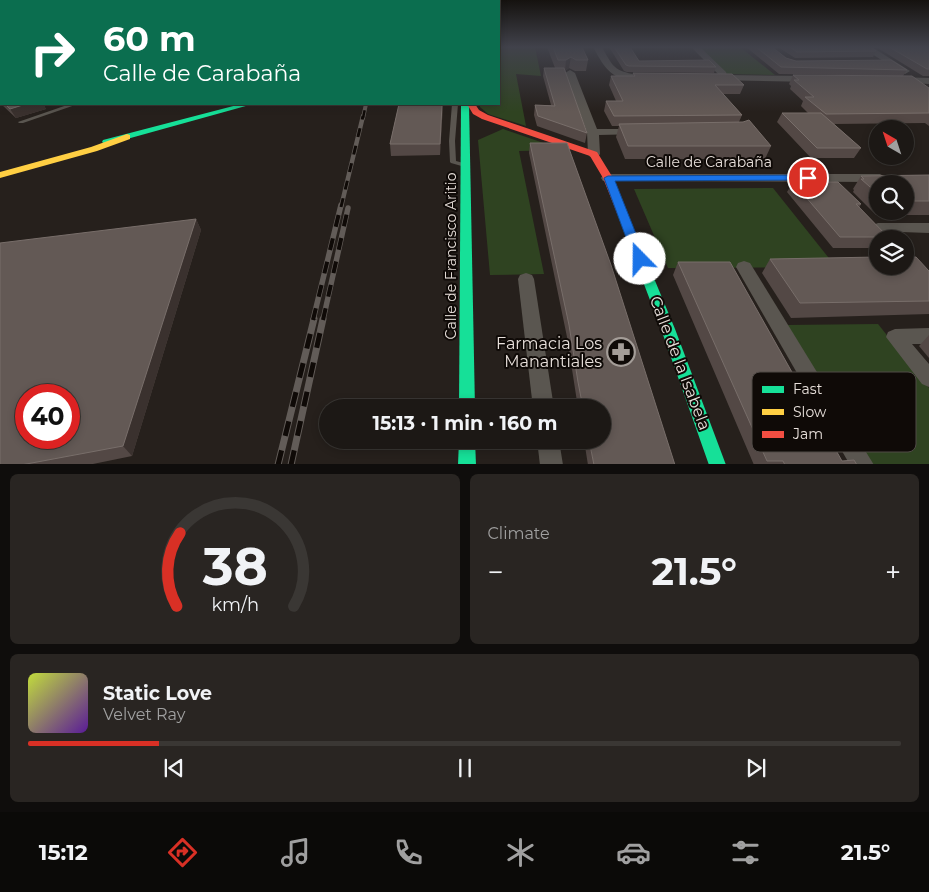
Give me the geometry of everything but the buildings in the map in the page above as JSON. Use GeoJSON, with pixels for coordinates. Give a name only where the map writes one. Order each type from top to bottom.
{"type":"FeatureCollection","features":[{"type":"Feature","properties":{"kind":"main road"},"geometry":{"type":"LineString","coordinates":[[0,170],[244,105]]}},
{"type":"Feature","properties":{"kind":"main road","name":"Calle de Francisco Aritio"},"geometry":{"type":"LineString","coordinates":[[460,105],[466,165],[467,399]]}},
{"type":"Feature","properties":{"kind":"main road"},"geometry":{"type":"LineString","coordinates":[[472,105],[476,112],[484,117],[594,154]]}},
{"type":"Feature","properties":{"kind":"main road"},"geometry":{"type":"LineString","coordinates":[[0,164],[127,137]]}},
{"type":"Feature","properties":{"kind":"main road"},"geometry":{"type":"LineString","coordinates":[[0,175],[86,151],[127,137]]}},
{"type":"Feature","properties":{"kind":"main road","name":"Calle de la Isabela"},"geometry":{"type":"LineString","coordinates":[[594,154],[608,178],[668,329],[718,464]]}},
{"type":"Feature","properties":{"kind":"main road"},"geometry":{"type":"LineString","coordinates":[[467,449],[467,464]]}},
{"type":"Feature","properties":{"kind":"street"},"geometry":{"type":"LineString","coordinates":[[611,69],[615,74],[627,78],[650,78]]}},
{"type":"Feature","properties":{"kind":"street"},"geometry":{"type":"LineString","coordinates":[[717,69],[727,78]]}},
{"type":"Feature","properties":{"kind":"street"},"geometry":{"type":"LineString","coordinates":[[901,69],[926,82]]}},
{"type":"Feature","properties":{"kind":"street"},"geometry":{"type":"LineString","coordinates":[[570,73],[593,132],[594,154]]}},
{"type":"Feature","properties":{"kind":"street"},"geometry":{"type":"LineString","coordinates":[[708,78],[825,80]]}},
{"type":"Feature","properties":{"kind":"street"},"geometry":{"type":"LineString","coordinates":[[883,80],[926,82]]}},
{"type":"Feature","properties":{"kind":"street"},"geometry":{"type":"LineString","coordinates":[[593,132],[651,132]]}},
{"type":"Feature","properties":{"kind":"street","name":"Calle de Carabaña"},"geometry":{"type":"LineString","coordinates":[[608,178],[869,178]]}},
{"type":"Feature","properties":{"kind":"street"},"geometry":{"type":"LineString","coordinates":[[828,178],[841,190]]}},
{"type":"Feature","properties":{"kind":"street"},"geometry":{"type":"LineString","coordinates":[[866,216],[879,230]]}},
{"type":"Feature","properties":{"kind":"street"},"geometry":{"type":"LineString","coordinates":[[914,230],[929,228]]}},
{"type":"Feature","properties":{"kind":"street"},"geometry":{"type":"LineString","coordinates":[[744,267],[807,372]]}},
{"type":"Feature","properties":{"kind":"street"},"geometry":{"type":"LineString","coordinates":[[526,279],[543,399]]}},
{"type":"Feature","properties":{"kind":"street"},"geometry":{"type":"LineString","coordinates":[[929,336],[896,337],[929,378]]}},
{"type":"Feature","properties":{"kind":"street"},"geometry":{"type":"LineString","coordinates":[[550,449],[552,464]]}},
{"type":"Feature","properties":{"kind":"street"},"geometry":{"type":"LineString","coordinates":[[856,452],[863,464]]}},
{"type":"Feature","properties":{"kind":"lane"},"geometry":{"type":"LineString","coordinates":[[21,122],[69,105]]}},
{"type":"Feature","properties":{"kind":"green space"},"geometry":{"type":"Polygon","coordinates":[[[500,69],[539,69],[541,76],[516,74],[526,126],[488,114],[480,105],[500,105],[500,69]]]}},
{"type":"Feature","properties":{"kind":"green space"},"geometry":{"type":"Polygon","coordinates":[[[721,69],[767,69],[775,75],[727,74],[721,69]]]}},
{"type":"Feature","properties":{"kind":"green space"},"geometry":{"type":"Polygon","coordinates":[[[503,129],[564,150],[519,151],[544,274],[490,275],[478,140],[503,129]]]}},
{"type":"Feature","properties":{"kind":"green space"},"geometry":{"type":"Polygon","coordinates":[[[773,188],[836,267],[668,268],[634,189],[773,188]]]}},
{"type":"Feature","properties":{"kind":"green space"},"geometry":{"type":"Polygon","coordinates":[[[878,324],[929,388],[929,464],[872,464],[865,452],[916,452],[916,372],[815,372],[786,325],[878,324]]]}},
{"type":"Feature","properties":{"kind":"railway"},"geometry":{"type":"LineString","coordinates":[[363,118],[366,105]]}},
{"type":"Feature","properties":{"kind":"railway"},"geometry":{"type":"LineString","coordinates":[[341,207],[363,116]]}},
{"type":"Feature","properties":{"kind":"railway"},"geometry":{"type":"LineString","coordinates":[[313,320],[341,205]]}},
{"type":"Feature","properties":{"kind":"railway"},"geometry":{"type":"LineString","coordinates":[[323,320],[348,208]]}},
{"type":"Feature","properties":{"kind":"railway"},"geometry":{"type":"LineString","coordinates":[[278,464],[314,319]]}},
{"type":"Feature","properties":{"kind":"railway"},"geometry":{"type":"LineString","coordinates":[[291,464],[323,319]]}},
{"type":"Feature","properties":{"kind":"traffic: fast"},"geometry":{"type":"LineString","coordinates":[[106,142],[245,105]]}},
{"type":"Feature","properties":{"kind":"traffic: fast"},"geometry":{"type":"LineString","coordinates":[[465,105],[467,399]]}},
{"type":"Feature","properties":{"kind":"traffic: fast"},"geometry":{"type":"LineString","coordinates":[[622,213],[668,329],[718,464]]}},
{"type":"Feature","properties":{"kind":"traffic: fast"},"geometry":{"type":"LineString","coordinates":[[467,449],[467,464]]}},
{"type":"Feature","properties":{"kind":"traffic: slow"},"geometry":{"type":"LineString","coordinates":[[0,175],[94,149],[127,137]]}},
{"type":"Feature","properties":{"kind":"traffic: jam"},"geometry":{"type":"LineString","coordinates":[[472,105],[476,112],[485,117],[594,154],[608,178],[622,213]]}},
{"type":"Feature","properties":{"kind":"place","name":"Farmacia Los Manantiales"},"geometry":{"type":"Point","coordinates":[621,352]}},
{"type":"Feature","properties":{"kind":"route"},"geometry":{"type":"LineString","coordinates":[[640,259],[608,178],[808,178]]}}]}
